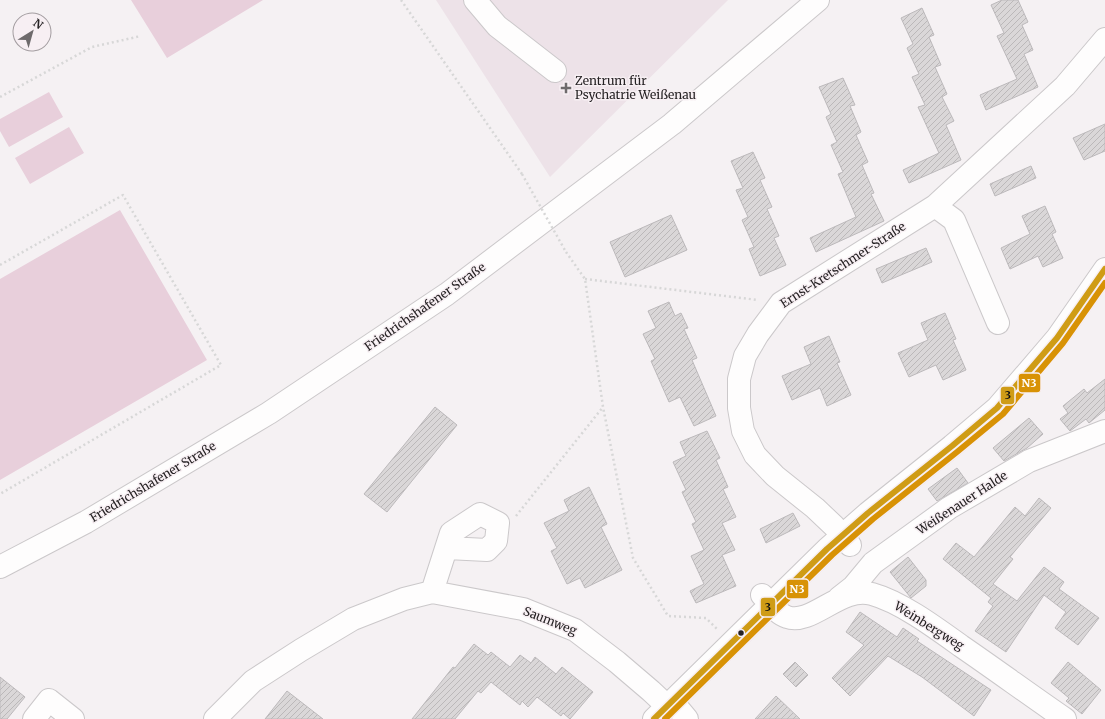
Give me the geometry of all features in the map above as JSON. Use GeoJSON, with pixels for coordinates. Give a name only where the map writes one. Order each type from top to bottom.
{"type":"FeatureCollection","features":[{"type":"Feature","properties":{"kind":"street"},"geometry":{"type":"LineString","coordinates":[[475,0],[497,26],[555,71]]}},
{"type":"Feature","properties":{"kind":"street","name":"Friedrichshafener Straße"},"geometry":{"type":"LineString","coordinates":[[0,567],[86,522],[270,413],[447,294],[672,124],[818,0]]}},
{"type":"Feature","properties":{"kind":"street","name":"Ernst-Kretschmer-Straße"},"geometry":{"type":"LineString","coordinates":[[846,540],[816,508],[775,476],[755,455],[743,432],[739,408],[739,379],[745,356],[758,334],[781,302],[935,206],[1065,86],[1105,38]]}},
{"type":"Feature","properties":{"kind":"street"},"geometry":{"type":"LineString","coordinates":[[935,206],[954,220],[998,323]]}},
{"type":"Feature","properties":{"kind":"street"},"geometry":{"type":"LineString","coordinates":[[664,708],[766,599],[846,540],[868,513],[997,408],[1057,338],[1105,269]]}},
{"type":"Feature","properties":{"kind":"street","name":"Weißenauer Halde"},"geometry":{"type":"LineString","coordinates":[[836,600],[853,587],[873,563],[949,508],[1029,461],[1105,431]]}},
{"type":"Feature","properties":{"kind":"street"},"geometry":{"type":"LineString","coordinates":[[432,592],[446,548]]}},
{"type":"Feature","properties":{"kind":"street","name":"Saumweg"},"geometry":{"type":"LineString","coordinates":[[215,719],[253,681],[353,619],[404,599],[432,592],[522,610],[575,630],[651,691],[664,708],[687,719]]}},
{"type":"Feature","properties":{"kind":"street","name":"Weinbergweg"},"geometry":{"type":"LineString","coordinates":[[766,599],[779,613],[787,617],[799,619],[814,613],[836,600],[857,593],[871,593],[924,620],[1065,719]]}},
{"type":"Feature","properties":{"kind":"street"},"geometry":{"type":"LineString","coordinates":[[34,719],[49,700],[73,719]]}},
{"type":"Feature","properties":{"kind":"path"},"geometry":{"type":"LineString","coordinates":[[401,0],[522,174],[566,252],[585,279],[602,407],[633,558],[668,616],[706,618],[722,634]]}},
{"type":"Feature","properties":{"kind":"path"},"geometry":{"type":"LineString","coordinates":[[0,97],[92,47],[141,36]]}},
{"type":"Feature","properties":{"kind":"path"},"geometry":{"type":"LineString","coordinates":[[0,265],[123,195],[221,366],[0,494]]}},
{"type":"Feature","properties":{"kind":"path"},"geometry":{"type":"LineString","coordinates":[[585,279],[781,302]]}},
{"type":"Feature","properties":{"kind":"path"},"geometry":{"type":"LineString","coordinates":[[515,517],[602,407]]}},
{"type":"Feature","properties":{"kind":"shaded area"},"geometry":{"type":"Polygon","coordinates":[[[131,0],[263,0],[167,58],[131,0]]]}},
{"type":"Feature","properties":{"kind":"shaded area","name":"Zentrum für Psychatrie Weißenau"},"geometry":{"type":"Polygon","coordinates":[[[436,0],[728,0],[550,177],[436,0]]]}},
{"type":"Feature","properties":{"kind":"shaded area"},"geometry":{"type":"Polygon","coordinates":[[[49,92],[63,117],[9,147],[0,131],[0,119],[49,92]]]}},
{"type":"Feature","properties":{"kind":"shaded area"},"geometry":{"type":"Polygon","coordinates":[[[69,127],[84,153],[30,184],[15,158],[69,127]]]}},
{"type":"Feature","properties":{"kind":"shaded area"},"geometry":{"type":"Polygon","coordinates":[[[120,210],[207,360],[0,480],[0,279],[120,210]]]}},
{"type":"Feature","properties":{"kind":"building"},"geometry":{"type":"Polygon","coordinates":[[[1002,0],[1018,0],[1028,22],[1022,25],[1033,50],[1024,54],[1038,87],[986,110],[980,95],[1017,79],[997,36],[1004,33],[991,5],[1002,0]]]}},
{"type":"Feature","properties":{"kind":"building"},"geometry":{"type":"Polygon","coordinates":[[[922,8],[934,35],[929,37],[941,65],[935,67],[947,94],[942,97],[954,121],[946,125],[961,160],[909,183],[903,170],[939,153],[918,107],[925,105],[912,77],[919,74],[907,48],[913,44],[901,18],[922,8]]]}},
{"type":"Feature","properties":{"kind":"building"},"geometry":{"type":"Polygon","coordinates":[[[843,78],[855,105],[850,106],[861,132],[856,135],[868,162],[862,165],[874,193],[871,194],[884,221],[816,252],[810,238],[856,217],[838,174],[843,172],[831,145],[837,142],[826,117],[831,114],[819,87],[843,78]]]}},
{"type":"Feature","properties":{"kind":"building"},"geometry":{"type":"Polygon","coordinates":[[[1105,124],[1105,151],[1084,160],[1073,138],[1105,124]]]}},
{"type":"Feature","properties":{"kind":"building"},"geometry":{"type":"Polygon","coordinates":[[[753,152],[765,178],[760,180],[772,207],[767,209],[779,236],[774,238],[786,265],[760,276],[749,249],[754,247],[742,220],[748,217],[736,190],[743,188],[731,161],[753,152]]]}},
{"type":"Feature","properties":{"kind":"building"},"geometry":{"type":"Polygon","coordinates":[[[1031,166],[1036,178],[995,196],[990,184],[1031,166]]]}},
{"type":"Feature","properties":{"kind":"building"},"geometry":{"type":"Polygon","coordinates":[[[1045,206],[1056,232],[1052,234],[1063,258],[1043,267],[1038,256],[1010,269],[1001,248],[1030,234],[1022,216],[1045,206]]]}},
{"type":"Feature","properties":{"kind":"building"},"geometry":{"type":"Polygon","coordinates":[[[671,215],[687,250],[625,277],[610,242],[671,215]]]}},
{"type":"Feature","properties":{"kind":"building"},"geometry":{"type":"Polygon","coordinates":[[[926,248],[932,262],[882,283],[876,269],[926,248]]]}},
{"type":"Feature","properties":{"kind":"building"},"geometry":{"type":"Polygon","coordinates":[[[669,302],[675,316],[681,313],[688,328],[684,329],[697,358],[692,360],[716,416],[694,426],[680,397],[669,402],[651,361],[655,359],[643,334],[656,328],[648,311],[669,302]]]}},
{"type":"Feature","properties":{"kind":"building"},"geometry":{"type":"Polygon","coordinates":[[[945,313],[956,339],[953,340],[966,370],[943,380],[936,365],[909,377],[898,353],[928,340],[921,323],[945,313]]]}},
{"type":"Feature","properties":{"kind":"building"},"geometry":{"type":"Polygon","coordinates":[[[829,336],[840,362],[837,363],[851,395],[827,406],[820,388],[792,400],[782,376],[811,364],[804,347],[829,336]]]}},
{"type":"Feature","properties":{"kind":"building"},"geometry":{"type":"Polygon","coordinates":[[[1105,379],[1105,410],[1089,423],[1086,419],[1070,431],[1060,419],[1068,413],[1063,406],[1084,389],[1087,393],[1105,379]]]}},
{"type":"Feature","properties":{"kind":"building"},"geometry":{"type":"Polygon","coordinates":[[[435,407],[457,425],[387,512],[364,494],[435,407]]]}},
{"type":"Feature","properties":{"kind":"building"},"geometry":{"type":"Polygon","coordinates":[[[1029,418],[1043,434],[1027,448],[1004,461],[993,448],[1029,418]]]}},
{"type":"Feature","properties":{"kind":"building"},"geometry":{"type":"Polygon","coordinates":[[[707,431],[720,458],[716,460],[728,487],[723,489],[736,517],[722,523],[735,550],[722,555],[736,586],[696,603],[690,591],[704,584],[691,556],[704,550],[692,524],[696,522],[682,492],[686,490],[673,462],[686,456],[680,442],[707,431]]]}},
{"type":"Feature","properties":{"kind":"building"},"geometry":{"type":"Polygon","coordinates":[[[957,468],[968,483],[937,501],[928,489],[957,468]]]}},
{"type":"Feature","properties":{"kind":"building"},"geometry":{"type":"Polygon","coordinates":[[[589,487],[607,524],[601,527],[622,570],[585,588],[580,578],[567,584],[551,551],[557,548],[544,523],[569,511],[564,500],[589,487]]]}},
{"type":"Feature","properties":{"kind":"building"},"geometry":{"type":"Polygon","coordinates":[[[1039,498],[1051,508],[1010,557],[1013,559],[993,584],[1017,601],[1044,567],[1064,582],[1059,589],[1099,618],[1078,645],[1055,628],[1066,612],[1044,595],[1006,652],[975,631],[993,606],[988,602],[991,598],[943,559],[956,543],[974,557],[1015,507],[1025,516],[1039,498]]]}},
{"type":"Feature","properties":{"kind":"building"},"geometry":{"type":"Polygon","coordinates":[[[793,513],[800,526],[766,543],[760,529],[793,513]]]}},
{"type":"Feature","properties":{"kind":"building"},"geometry":{"type":"Polygon","coordinates":[[[908,557],[926,580],[926,586],[911,598],[890,572],[908,557]]]}},
{"type":"Feature","properties":{"kind":"building"},"geometry":{"type":"Polygon","coordinates":[[[860,612],[897,637],[903,628],[919,639],[917,641],[991,690],[974,716],[922,677],[888,656],[850,696],[832,678],[864,645],[846,632],[860,612]]]}},
{"type":"Feature","properties":{"kind":"building"},"geometry":{"type":"Polygon","coordinates":[[[474,644],[488,655],[491,652],[510,667],[520,655],[531,663],[535,657],[556,674],[562,667],[593,692],[570,719],[563,713],[561,716],[537,697],[528,707],[522,701],[520,705],[491,682],[481,693],[478,691],[455,719],[412,719],[453,667],[455,668],[474,644]]]}},
{"type":"Feature","properties":{"kind":"building"},"geometry":{"type":"Polygon","coordinates":[[[795,662],[808,675],[796,687],[783,674],[795,662]]]}},
{"type":"Feature","properties":{"kind":"building"},"geometry":{"type":"Polygon","coordinates":[[[1068,662],[1101,690],[1082,714],[1066,701],[1069,698],[1051,683],[1068,662]]]}},
{"type":"Feature","properties":{"kind":"building"},"geometry":{"type":"Polygon","coordinates":[[[0,677],[25,697],[7,719],[0,719],[0,677]]]}},
{"type":"Feature","properties":{"kind":"building"},"geometry":{"type":"Polygon","coordinates":[[[287,691],[323,719],[265,719],[287,691]]]}},
{"type":"Feature","properties":{"kind":"building"},"geometry":{"type":"Polygon","coordinates":[[[776,696],[800,719],[755,719],[776,696]]]}},
{"type":"Feature","properties":{"kind":"transit line","name":"3"},"geometry":{"type":"LineString","coordinates":[[654,719],[827,549],[868,513],[997,408],[1057,338],[1105,269]]}},
{"type":"Feature","properties":{"kind":"transit line","name":"N3"},"geometry":{"type":"LineString","coordinates":[[665,719],[832,555],[873,519],[1003,414],[1063,343],[1105,283]]}},
{"type":"Feature","properties":{"kind":"place","name":"Zentrum für Psychatrie Weißenau"},"geometry":{"type":"Point","coordinates":[566,88]}}]}
